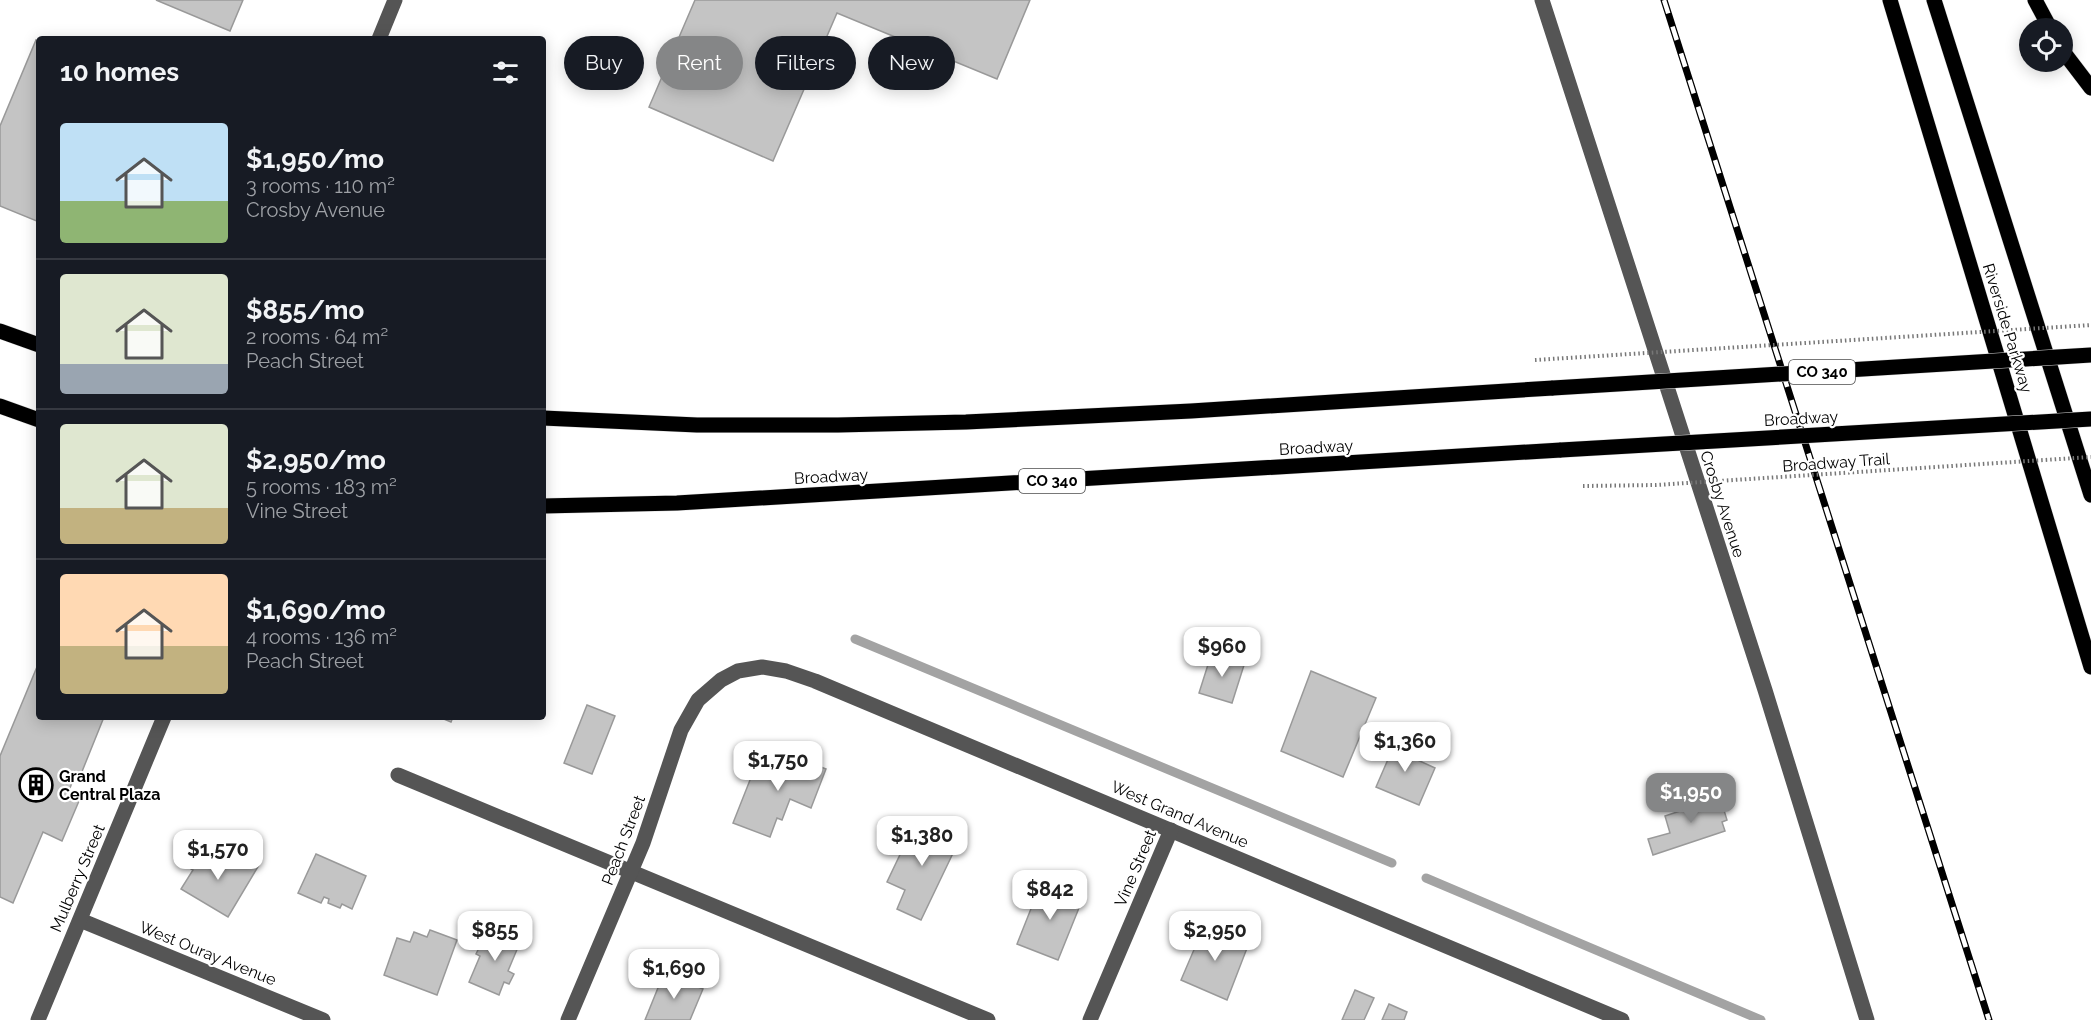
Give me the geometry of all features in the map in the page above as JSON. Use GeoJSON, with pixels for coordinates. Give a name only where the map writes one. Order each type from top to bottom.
{"type":"FeatureCollection","features":[{"type":"Feature","properties":{"kind":"main road","name":"Riverside Parkway"},"geometry":{"type":"LineString","coordinates":[[1890,0],[2091,666]]}},
{"type":"Feature","properties":{"kind":"main road","name":"Riverside Parkway"},"geometry":{"type":"LineString","coordinates":[[1934,0],[2091,495]]}},
{"type":"Feature","properties":{"kind":"main road"},"geometry":{"type":"LineString","coordinates":[[2035,0],[2045,18]]}},
{"type":"Feature","properties":{"kind":"main road"},"geometry":{"type":"LineString","coordinates":[[2073,64],[2091,88]]}},
{"type":"Feature","properties":{"kind":"main road"},"geometry":{"type":"LineString","coordinates":[[0,331],[36,344]]}},
{"type":"Feature","properties":{"kind":"main road","name":"CO 340"},"geometry":{"type":"LineString","coordinates":[[546,418],[697,425],[966,422],[1191,411],[2091,355]]}},
{"type":"Feature","properties":{"kind":"main road"},"geometry":{"type":"LineString","coordinates":[[0,406],[36,419]]}},
{"type":"Feature","properties":{"kind":"main road","name":"Broadway"},"geometry":{"type":"LineString","coordinates":[[546,506],[688,502],[2091,418]]}},
{"type":"Feature","properties":{"kind":"street"},"geometry":{"type":"LineString","coordinates":[[380,36],[395,0]]}},
{"type":"Feature","properties":{"kind":"street","name":"Crosby Avenue"},"geometry":{"type":"LineString","coordinates":[[1542,0],[1764,690],[1867,1020]]}},
{"type":"Feature","properties":{"kind":"street","name":"West Grand Avenue"},"geometry":{"type":"LineString","coordinates":[[721,680],[738,671],[762,667],[786,671],[814,681],[1622,1020]]}},
{"type":"Feature","properties":{"kind":"street","name":"Peach Street"},"geometry":{"type":"LineString","coordinates":[[568,1020],[643,843],[681,730],[699,700],[721,680]]}},
{"type":"Feature","properties":{"kind":"street","name":"Mulberry Street"},"geometry":{"type":"LineString","coordinates":[[38,1020],[163,720]]}},
{"type":"Feature","properties":{"kind":"street"},"geometry":{"type":"LineString","coordinates":[[398,775],[988,1020]]}},
{"type":"Feature","properties":{"kind":"street","name":"Vine Street"},"geometry":{"type":"LineString","coordinates":[[1090,1020],[1171,830]]}},
{"type":"Feature","properties":{"kind":"street","name":"West Ouray Avenue"},"geometry":{"type":"LineString","coordinates":[[80,920],[323,1020]]}},
{"type":"Feature","properties":{"kind":"path"},"geometry":{"type":"LineString","coordinates":[[1535,360],[2091,325]]}},
{"type":"Feature","properties":{"kind":"path","name":"Broadway Trail"},"geometry":{"type":"LineString","coordinates":[[1583,486],[1656,485],[2091,457]]}},
{"type":"Feature","properties":{"kind":"building"},"geometry":{"type":"Polygon","coordinates":[[[156,0],[243,0],[230,31],[156,0]]]}},
{"type":"Feature","properties":{"kind":"building"},"geometry":{"type":"Polygon","coordinates":[[[695,0],[1030,0],[997,79],[955,62],[955,36],[893,36],[837,13],[827,36],[755,36],[755,90],[804,90],[773,161],[649,107],[656,90],[743,90],[743,36],[680,36],[695,0]]]}},
{"type":"Feature","properties":{"kind":"building"},"geometry":{"type":"Polygon","coordinates":[[[36,40],[36,221],[0,206],[0,126],[36,40]]]}},
{"type":"Feature","properties":{"kind":"building"},"geometry":{"type":"Polygon","coordinates":[[[1212,652],[1245,662],[1232,703],[1199,693],[1212,652]]]}},
{"type":"Feature","properties":{"kind":"building","name":"Grand Central Plaza"},"geometry":{"type":"Polygon","coordinates":[[[36,669],[36,720],[103,720],[81,774],[76,772],[67,796],[79,801],[62,841],[43,832],[13,903],[0,897],[0,756],[36,669]]]}},
{"type":"Feature","properties":{"kind":"building"},"geometry":{"type":"Polygon","coordinates":[[[1311,671],[1376,698],[1343,777],[1281,751],[1311,671]]]}},
{"type":"Feature","properties":{"kind":"building"},"geometry":{"type":"Polygon","coordinates":[[[587,705],[615,716],[592,774],[564,763],[587,705]]]}},
{"type":"Feature","properties":{"kind":"building"},"geometry":{"type":"Polygon","coordinates":[[[1399,734],[1417,742],[1411,757],[1435,768],[1419,805],[1376,787],[1399,734]]]}},
{"type":"Feature","properties":{"kind":"building"},"geometry":{"type":"Polygon","coordinates":[[[774,749],[826,769],[811,808],[790,799],[782,820],[777,818],[770,837],[733,823],[752,775],[762,779],[774,749]]]}},
{"type":"Feature","properties":{"kind":"building"},"geometry":{"type":"Polygon","coordinates":[[[1703,789],[1708,803],[1716,800],[1718,809],[1723,807],[1727,820],[1722,822],[1725,831],[1653,855],[1648,839],[1670,833],[1665,816],[1692,807],[1688,794],[1703,789]]]}},
{"type":"Feature","properties":{"kind":"building"},"geometry":{"type":"Polygon","coordinates":[[[917,819],[957,838],[952,848],[955,849],[921,920],[897,909],[905,890],[887,882],[917,819]]]}},
{"type":"Feature","properties":{"kind":"building"},"geometry":{"type":"Polygon","coordinates":[[[205,851],[225,863],[229,857],[243,865],[247,858],[259,865],[228,917],[181,889],[193,870],[181,863],[187,853],[200,861],[205,851]]]}},
{"type":"Feature","properties":{"kind":"building"},"geometry":{"type":"Polygon","coordinates":[[[316,854],[366,876],[352,909],[342,904],[340,908],[328,903],[329,899],[324,897],[321,903],[298,893],[316,854]]]}},
{"type":"Feature","properties":{"kind":"building"},"geometry":{"type":"Polygon","coordinates":[[[1042,881],[1083,898],[1058,960],[1017,944],[1042,881]]]}},
{"type":"Feature","properties":{"kind":"building"},"geometry":{"type":"Polygon","coordinates":[[[1205,924],[1249,943],[1227,1000],[1181,980],[1205,924]]]}},
{"type":"Feature","properties":{"kind":"building"},"geometry":{"type":"Polygon","coordinates":[[[493,928],[521,940],[508,971],[514,974],[509,984],[504,982],[499,995],[469,982],[480,956],[476,954],[480,946],[484,947],[493,928]]]}},
{"type":"Feature","properties":{"kind":"building"},"geometry":{"type":"Polygon","coordinates":[[[430,930],[457,940],[437,995],[384,975],[397,938],[410,942],[414,932],[427,937],[430,930]]]}},
{"type":"Feature","properties":{"kind":"building"},"geometry":{"type":"Polygon","coordinates":[[[664,973],[703,989],[690,1020],[645,1020],[664,973]]]}},
{"type":"Feature","properties":{"kind":"building"},"geometry":{"type":"Polygon","coordinates":[[[1355,990],[1374,998],[1364,1020],[1342,1020],[1355,990]]]}},
{"type":"Feature","properties":{"kind":"building"},"geometry":{"type":"Polygon","coordinates":[[[1389,1004],[1407,1012],[1404,1020],[1382,1020],[1389,1004]]]}},
{"type":"Feature","properties":{"kind":"waterway"},"geometry":{"type":"LineString","coordinates":[[855,639],[1392,863]]}},
{"type":"Feature","properties":{"kind":"waterway"},"geometry":{"type":"LineString","coordinates":[[1426,878],[1761,1020]]}},
{"type":"Feature","properties":{"kind":"railway"},"geometry":{"type":"LineString","coordinates":[[1664,0],[1989,1020]]}},
{"type":"Feature","properties":{"kind":"place","name":"Grand Central Plaza"},"geometry":{"type":"Point","coordinates":[36,785]}}]}
